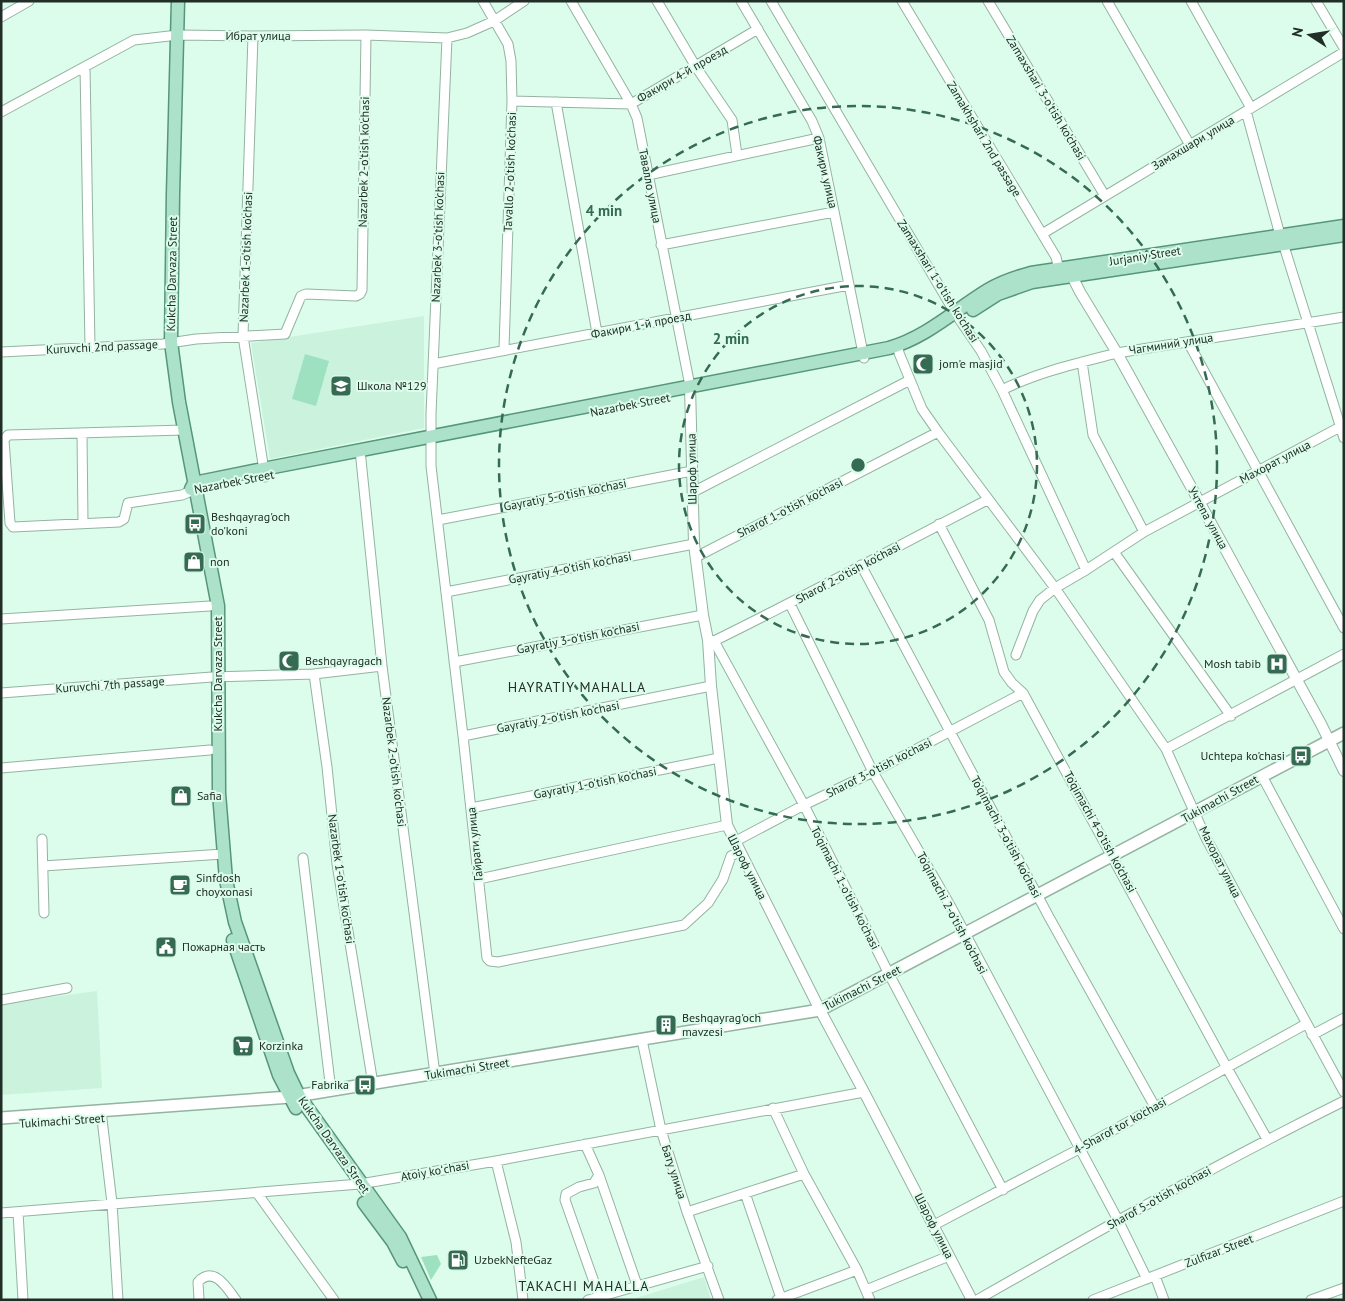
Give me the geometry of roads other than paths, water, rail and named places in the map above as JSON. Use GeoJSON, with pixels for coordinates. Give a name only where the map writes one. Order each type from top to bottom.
{"type":"FeatureCollection","features":[{"type":"Feature","properties":{"kind":"main road","name":"Kukcha Darvaza Street"},"geometry":{"type":"LineString","coordinates":[[170,1],[174,35]]}},
{"type":"Feature","properties":{"kind":"main road","name":"Kukcha Darvaza Street"},"geometry":{"type":"LineString","coordinates":[[178,1],[174,35],[173,194],[167,343],[176,386],[181,430],[218,606],[216,677],[210,750],[219,855],[235,922],[288,1073],[294,1099],[355,1184],[393,1242],[421,1300]]}},
{"type":"Feature","properties":{"kind":"main road","name":"Jurjaniy Street"},"geometry":{"type":"LineString","coordinates":[[957,316],[988,290],[1031,274],[1065,273],[1282,239],[1344,226]]}},
{"type":"Feature","properties":{"kind":"main road","name":"Jurjaniy Street"},"geometry":{"type":"LineString","coordinates":[[1282,239],[1344,235]]}},
{"type":"Feature","properties":{"kind":"main road","name":"Nazarbek Street"},"geometry":{"type":"LineString","coordinates":[[193,489],[360,453],[863,357],[898,349],[957,316]]}},
{"type":"Feature","properties":{"kind":"main road","name":"Kukcha Darvaza Street"},"geometry":{"type":"LineString","coordinates":[[193,489],[210,606],[216,677],[219,855]]}},
{"type":"Feature","properties":{"kind":"main road","name":"Tukimachi Street"},"geometry":{"type":"LineString","coordinates":[[1,1118],[102,1114],[294,1099],[331,1091],[820,1010],[1344,733]]}},
{"type":"Feature","properties":{"kind":"main road","name":"Tukimachi Street"},"geometry":{"type":"LineString","coordinates":[[1,1125],[102,1114]]}},
{"type":"Feature","properties":{"kind":"main road","name":"Kukcha Darvaza Street"},"geometry":{"type":"LineString","coordinates":[[355,1184],[400,1237],[430,1300]]}},
{"type":"Feature","properties":{"kind":"street"},"geometry":{"type":"LineString","coordinates":[[1,17],[29,1]]}},
{"type":"Feature","properties":{"kind":"street","name":"Tavallo 2-o'tish ko'chasi"},"geometry":{"type":"LineString","coordinates":[[483,1],[508,44],[511,61],[512,101],[504,349]]}},
{"type":"Feature","properties":{"kind":"street","name":"Ибрат улица"},"geometry":{"type":"LineString","coordinates":[[1,112],[134,40],[174,35],[366,35],[446,38],[467,33],[494,20],[524,1]]}},
{"type":"Feature","properties":{"kind":"street","name":"Тавалло улица"},"geometry":{"type":"LineString","coordinates":[[571,1],[631,104],[637,118],[690,390]]}},
{"type":"Feature","properties":{"kind":"street"},"geometry":{"type":"LineString","coordinates":[[657,1],[696,67],[732,120],[737,155]]}},
{"type":"Feature","properties":{"kind":"street","name":"Факири улица"},"geometry":{"type":"LineString","coordinates":[[742,1],[812,121],[819,138],[863,357]]}},
{"type":"Feature","properties":{"kind":"street","name":"Zamaxshari 1-o'tish ko'chasi"},"geometry":{"type":"LineString","coordinates":[[771,1],[957,316],[982,351],[1086,570]]}},
{"type":"Feature","properties":{"kind":"street","name":"Zamakhshari 2nd passage"},"geometry":{"type":"LineString","coordinates":[[902,1],[1065,273]]}},
{"type":"Feature","properties":{"kind":"street","name":"Zamaxshari 3-o'tish ko'chasi"},"geometry":{"type":"LineString","coordinates":[[988,1],[1105,196]]}},
{"type":"Feature","properties":{"kind":"street"},"geometry":{"type":"LineString","coordinates":[[1107,1],[1190,144]]}},
{"type":"Feature","properties":{"kind":"street"},"geometry":{"type":"LineString","coordinates":[[1191,1],[1249,110],[1282,239],[1344,438]]}},
{"type":"Feature","properties":{"kind":"street"},"geometry":{"type":"LineString","coordinates":[[1316,1],[1344,50]]}},
{"type":"Feature","properties":{"kind":"street","name":"Факири 4-й проезд"},"geometry":{"type":"LineString","coordinates":[[512,101],[631,104],[758,30]]}},
{"type":"Feature","properties":{"kind":"street","name":"Nazarbek 2-o'tish ko'chasi"},"geometry":{"type":"LineString","coordinates":[[299,300],[301,296],[306,294],[356,296],[362,290],[366,35]]}},
{"type":"Feature","properties":{"kind":"street","name":"Nazarbek 1-o'tish ko'chasi"},"geometry":{"type":"LineString","coordinates":[[253,36],[243,336],[264,473]]}},
{"type":"Feature","properties":{"kind":"street","name":"Nazarbek 3-o'tish ko'chasi"},"geometry":{"type":"LineString","coordinates":[[430,440],[446,38]]}},
{"type":"Feature","properties":{"kind":"street","name":"Замахшари улица"},"geometry":{"type":"LineString","coordinates":[[1042,234],[1249,110],[1344,50]]}},
{"type":"Feature","properties":{"kind":"street"},"geometry":{"type":"LineString","coordinates":[[85,67],[90,347]]}},
{"type":"Feature","properties":{"kind":"street"},"geometry":{"type":"LineString","coordinates":[[556,102],[597,333]]}},
{"type":"Feature","properties":{"kind":"street"},"geometry":{"type":"LineString","coordinates":[[648,175],[819,138]]}},
{"type":"Feature","properties":{"kind":"street"},"geometry":{"type":"LineString","coordinates":[[661,245],[834,212]]}},
{"type":"Feature","properties":{"kind":"street","name":"Учтепа улица"},"geometry":{"type":"LineString","coordinates":[[1065,273],[1117,353],[1344,771]]}},
{"type":"Feature","properties":{"kind":"street","name":"Факири 1-й проезд"},"geometry":{"type":"LineString","coordinates":[[433,364],[849,285]]}},
{"type":"Feature","properties":{"kind":"street","name":"Kuruvchi 2nd passage"},"geometry":{"type":"LineString","coordinates":[[1,352],[167,343],[285,334],[299,300]]}},
{"type":"Feature","properties":{"kind":"street","name":"Чагминий улица"},"geometry":{"type":"LineString","coordinates":[[1002,390],[1018,382],[1117,353],[1344,317]]}},
{"type":"Feature","properties":{"kind":"street"},"geometry":{"type":"LineString","coordinates":[[1188,342],[1344,628]]}},
{"type":"Feature","properties":{"kind":"street","name":"Махорат улица"},"geometry":{"type":"LineString","coordinates":[[898,349],[922,409],[987,500],[1054,588],[1166,749],[1206,838],[1344,1092]]}},
{"type":"Feature","properties":{"kind":"street"},"geometry":{"type":"LineString","coordinates":[[1082,362],[1093,435],[1144,532]]}},
{"type":"Feature","properties":{"kind":"street"},"geometry":{"type":"LineString","coordinates":[[693,492],[910,380]]}},
{"type":"Feature","properties":{"kind":"street","name":"Шароф улица"},"geometry":{"type":"LineString","coordinates":[[690,390],[694,544],[703,615],[711,640],[711,686],[727,826],[820,1010],[972,1300]]}},
{"type":"Feature","properties":{"kind":"street","name":"Махорат улица"},"geometry":{"type":"LineString","coordinates":[[1016,655],[1033,611],[1040,600],[1054,588],[1086,570],[1144,532],[1340,427]]}},
{"type":"Feature","properties":{"kind":"street"},"geometry":{"type":"LineString","coordinates":[[181,430],[8,435],[4,440],[11,526],[122,521],[128,503],[182,495],[193,489]]}},
{"type":"Feature","properties":{"kind":"street","name":"Sharof 1-o'tish ko'chasi"},"geometry":{"type":"LineString","coordinates":[[696,557],[938,432]]}},
{"type":"Feature","properties":{"kind":"street"},"geometry":{"type":"LineString","coordinates":[[82,433],[83,524]]}},
{"type":"Feature","properties":{"kind":"street","name":"Гайрати улица"},"geometry":{"type":"LineString","coordinates":[[430,440],[431,466],[487,958],[490,961],[498,962],[684,925],[708,902],[723,879],[731,856],[739,852]]}},
{"type":"Feature","properties":{"kind":"street","name":"Nazarbek 2-o'tish ko'chasi"},"geometry":{"type":"LineString","coordinates":[[360,453],[382,666],[435,1074]]}},
{"type":"Feature","properties":{"kind":"street","name":"Gayratiy 5-o'tish ko'chasi"},"geometry":{"type":"LineString","coordinates":[[438,520],[692,471]]}},
{"type":"Feature","properties":{"kind":"street","name":"Sharof 2-o'tish ko'chasi"},"geometry":{"type":"LineString","coordinates":[[711,640],[790,604],[861,564],[987,500]]}},
{"type":"Feature","properties":{"kind":"street","name":"To'qimachi 4-o'tish ko'chasi"},"geometry":{"type":"LineString","coordinates":[[939,524],[989,620],[1004,672],[1012,683],[1024,693],[1267,1139]]}},
{"type":"Feature","properties":{"kind":"street","name":"Gayratiy 4-o'tish ko'chasi"},"geometry":{"type":"LineString","coordinates":[[446,592],[694,544]]}},
{"type":"Feature","properties":{"kind":"street"},"geometry":{"type":"LineString","coordinates":[[1114,552],[1231,716]]}},
{"type":"Feature","properties":{"kind":"street","name":"To'qimachi 3-o'tish ko'chasi"},"geometry":{"type":"LineString","coordinates":[[861,564],[1038,896],[1155,1107]]}},
{"type":"Feature","properties":{"kind":"street","name":"To'qimachi 2-o'tish ko'chasi"},"geometry":{"type":"LineString","coordinates":[[790,604],[874,772],[964,934],[1079,1149],[1164,1300]]}},
{"type":"Feature","properties":{"kind":"street"},"geometry":{"type":"LineString","coordinates":[[1,619],[210,606]]}},
{"type":"Feature","properties":{"kind":"street","name":"Gayratiy 3-o'tish ko'chasi"},"geometry":{"type":"LineString","coordinates":[[454,662],[703,615]]}},
{"type":"Feature","properties":{"kind":"street","name":"To'qimachi 1-o'tish ko'chasi"},"geometry":{"type":"LineString","coordinates":[[711,640],[804,805],[888,974],[1003,1190]]}},
{"type":"Feature","properties":{"kind":"street"},"geometry":{"type":"LineString","coordinates":[[1166,749],[1344,654]]}},
{"type":"Feature","properties":{"kind":"street","name":"Kuruvchi 7th passage"},"geometry":{"type":"LineString","coordinates":[[1,693],[216,677],[314,674],[382,666]]}},
{"type":"Feature","properties":{"kind":"street","name":"Nazarbek 1-o'tish ko'chasi"},"geometry":{"type":"LineString","coordinates":[[314,674],[327,767],[337,864],[373,1084]]}},
{"type":"Feature","properties":{"kind":"street","name":"Gayratiy 2-o'tish ko'chasi"},"geometry":{"type":"LineString","coordinates":[[463,736],[711,686]]}},
{"type":"Feature","properties":{"kind":"street","name":"Sharof 3-o'tish ko'chasi"},"geometry":{"type":"LineString","coordinates":[[734,842],[804,805],[874,772],[1024,693]]}},
{"type":"Feature","properties":{"kind":"street"},"geometry":{"type":"LineString","coordinates":[[1,768],[210,750]]}},
{"type":"Feature","properties":{"kind":"street","name":"Gayratiy 1-o'tish ko'chasi"},"geometry":{"type":"LineString","coordinates":[[471,808],[718,758]]}},
{"type":"Feature","properties":{"kind":"street"},"geometry":{"type":"LineString","coordinates":[[1262,776],[1344,929]]}},
{"type":"Feature","properties":{"kind":"street"},"geometry":{"type":"LineString","coordinates":[[479,879],[727,826]]}},
{"type":"Feature","properties":{"kind":"street"},"geometry":{"type":"LineString","coordinates":[[42,839],[44,913]]}},
{"type":"Feature","properties":{"kind":"street"},"geometry":{"type":"LineString","coordinates":[[43,866],[219,855]]}},
{"type":"Feature","properties":{"kind":"street"},"geometry":{"type":"LineString","coordinates":[[303,858],[331,1091]]}},
{"type":"Feature","properties":{"kind":"street"},"geometry":{"type":"LineString","coordinates":[[1,1000],[67,988]]}},
{"type":"Feature","properties":{"kind":"street"},"geometry":{"type":"LineString","coordinates":[[1312,1035],[1344,1018]]}},
{"type":"Feature","properties":{"kind":"street","name":"4-Sharof tor ko'chasi"},"geometry":{"type":"LineString","coordinates":[[934,1225],[1079,1149],[1306,1024]]}},
{"type":"Feature","properties":{"kind":"street","name":"Бату улица"},"geometry":{"type":"LineString","coordinates":[[642,1040],[661,1130],[687,1212],[719,1300]]}},
{"type":"Feature","properties":{"kind":"street","name":"Atoiy koʻchasi"},"geometry":{"type":"LineString","coordinates":[[1,1213],[355,1184],[496,1161],[864,1092]]}},
{"type":"Feature","properties":{"kind":"street","name":"Sharof 5-o'tish ko'chasi"},"geometry":{"type":"LineString","coordinates":[[976,1300],[1267,1139],[1344,1101]]}},
{"type":"Feature","properties":{"kind":"street"},"geometry":{"type":"LineString","coordinates":[[772,1108],[804,1174],[857,1270],[870,1300]]}},
{"type":"Feature","properties":{"kind":"street"},"geometry":{"type":"LineString","coordinates":[[102,1114],[112,1203],[118,1300]]}},
{"type":"Feature","properties":{"kind":"street"},"geometry":{"type":"LineString","coordinates":[[585,1144],[599,1175],[637,1285]]}},
{"type":"Feature","properties":{"kind":"street"},"geometry":{"type":"LineString","coordinates":[[496,1161],[516,1242],[523,1300]]}},
{"type":"Feature","properties":{"kind":"street"},"geometry":{"type":"LineString","coordinates":[[687,1212],[804,1174]]}},
{"type":"Feature","properties":{"kind":"street"},"geometry":{"type":"LineString","coordinates":[[599,1175],[594,1183],[579,1187],[566,1194],[564,1200],[599,1296]]}},
{"type":"Feature","properties":{"kind":"street"},"geometry":{"type":"LineString","coordinates":[[257,1193],[334,1300]]}},
{"type":"Feature","properties":{"kind":"street"},"geometry":{"type":"LineString","coordinates":[[745,1193],[779,1299],[802,1296],[857,1270]]}},
{"type":"Feature","properties":{"kind":"street","name":"Zulfizar Street"},"geometry":{"type":"LineString","coordinates":[[1093,1300],[1344,1201]]}},
{"type":"Feature","properties":{"kind":"street"},"geometry":{"type":"LineString","coordinates":[[18,1212],[23,1300]]}},
{"type":"Feature","properties":{"kind":"street"},"geometry":{"type":"LineString","coordinates":[[866,1290],[949,1256]]}},
{"type":"Feature","properties":{"kind":"street"},"geometry":{"type":"LineString","coordinates":[[588,1300],[708,1266]]}},
{"type":"Feature","properties":{"kind":"street"},"geometry":{"type":"LineString","coordinates":[[199,1300],[198,1282],[204,1277],[209,1276],[222,1281],[236,1300]]}},
{"type":"Feature","properties":{"kind":"street"},"geometry":{"type":"LineString","coordinates":[[1312,1300],[1344,1288]]}},
{"type":"Feature","properties":{"kind":"place","name":"jom'e masjid"},"geometry":{"type":"Point","coordinates":[923,364]}},
{"type":"Feature","properties":{"kind":"place","name":"Школа №129"},"geometry":{"type":"Point","coordinates":[341,386]}},
{"type":"Feature","properties":{"kind":"place","name":"Beshqayrag'och do'koni"},"geometry":{"type":"Point","coordinates":[195,524]}},
{"type":"Feature","properties":{"kind":"place","name":"non"},"geometry":{"type":"Point","coordinates":[194,562]}},
{"type":"Feature","properties":{"kind":"place","name":"Beshqayragach"},"geometry":{"type":"Point","coordinates":[289,661]}},
{"type":"Feature","properties":{"kind":"place","name":"Mosh tabib"},"geometry":{"type":"Point","coordinates":[1277,664]}},
{"type":"Feature","properties":{"kind":"place","name":"Uchtepa ko'chasi"},"geometry":{"type":"Point","coordinates":[1301,756]}},
{"type":"Feature","properties":{"kind":"place","name":"Safia"},"geometry":{"type":"Point","coordinates":[181,796]}},
{"type":"Feature","properties":{"kind":"place","name":"Sinfdosh choyxonasi"},"geometry":{"type":"Point","coordinates":[180,885]}},
{"type":"Feature","properties":{"kind":"place","name":"Пожарная часть"},"geometry":{"type":"Point","coordinates":[166,947]}},
{"type":"Feature","properties":{"kind":"place","name":"Beshqayrag'och mavzesi"},"geometry":{"type":"Point","coordinates":[666,1025]}},
{"type":"Feature","properties":{"kind":"place","name":"Korzinka"},"geometry":{"type":"Point","coordinates":[243,1046]}},
{"type":"Feature","properties":{"kind":"place","name":"Fabrika"},"geometry":{"type":"Point","coordinates":[365,1085]}},
{"type":"Feature","properties":{"kind":"place","name":"UzbekNefteGaz"},"geometry":{"type":"Point","coordinates":[458,1260]}},
{"type":"Feature","properties":{"kind":"district","name":"HAYRATIY MAHALLA"},"geometry":{"type":"Point","coordinates":[577,687]}},
{"type":"Feature","properties":{"kind":"district","name":"TAKACHI MAHALLA"},"geometry":{"type":"Point","coordinates":[584,1286]}}]}
